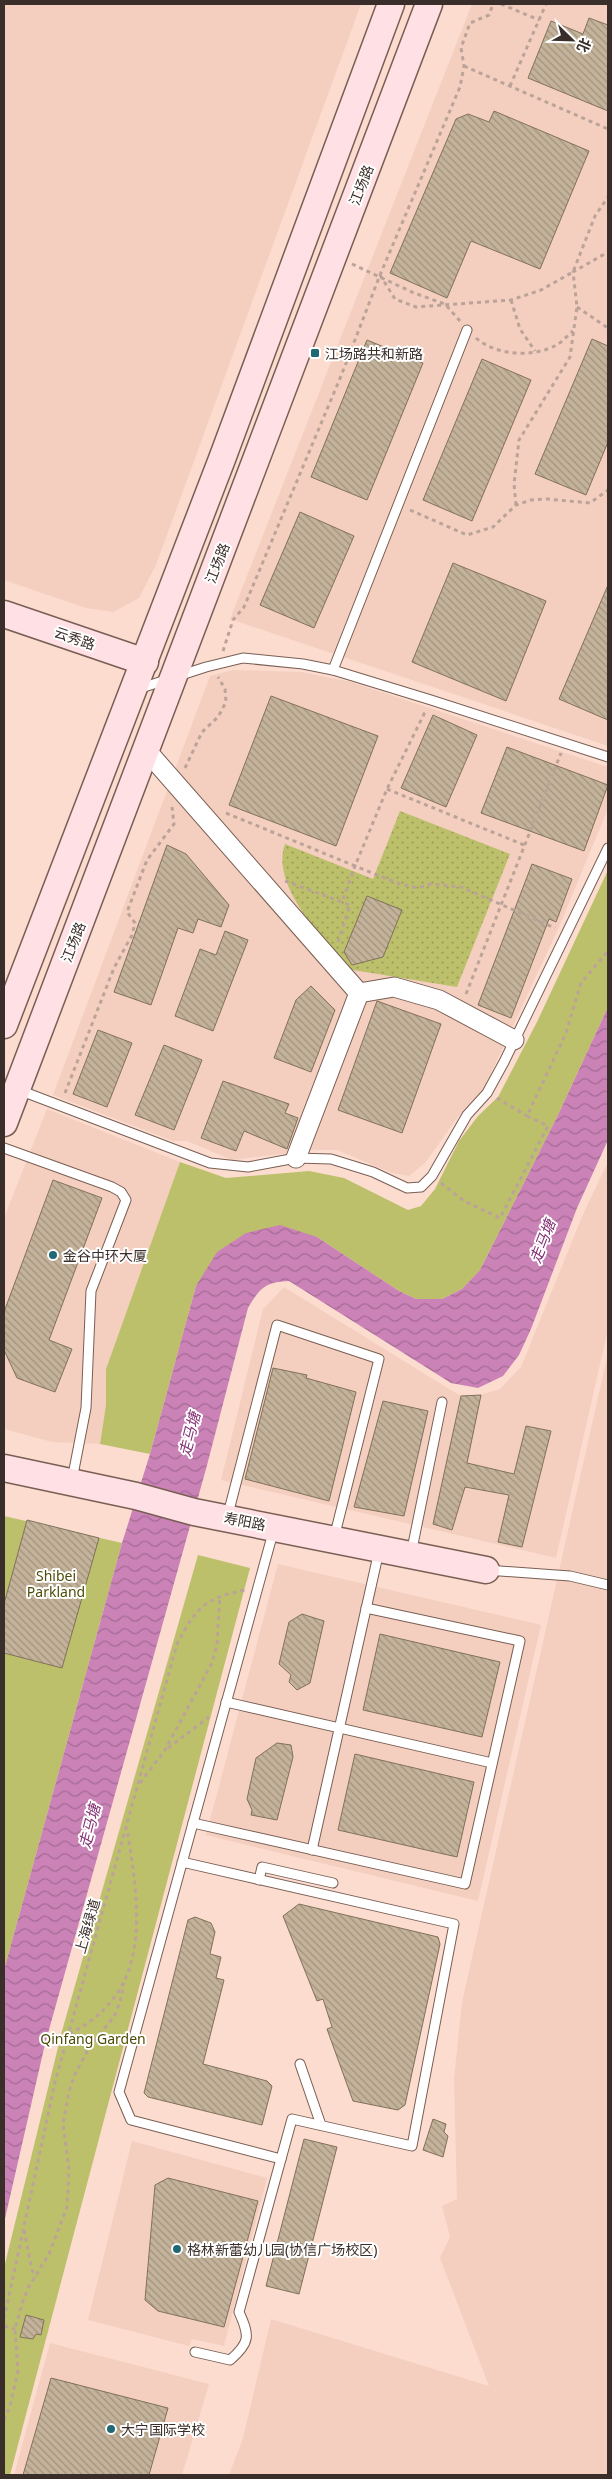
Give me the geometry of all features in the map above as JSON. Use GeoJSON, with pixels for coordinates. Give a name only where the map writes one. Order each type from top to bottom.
{"type":"FeatureCollection","features":[{"type":"Feature","properties":{"kind":"main road"},"geometry":{"type":"LineString","coordinates":[[4,1025],[145,662],[392,4]]}},
{"type":"Feature","properties":{"kind":"main road","name":"江场路"},"geometry":{"type":"LineString","coordinates":[[4,1123],[429,4]]}},
{"type":"Feature","properties":{"kind":"main road","name":"云秀路"},"geometry":{"type":"LineString","coordinates":[[4,614],[145,662]]}},
{"type":"Feature","properties":{"kind":"main road","name":"寿阳路"},"geometry":{"type":"LineString","coordinates":[[4,1468],[136,1496],[194,1512],[486,1570]]}},
{"type":"Feature","properties":{"kind":"street"},"geometry":{"type":"LineString","coordinates":[[146,750],[359,993]]}},
{"type":"Feature","properties":{"kind":"street"},"geometry":{"type":"LineString","coordinates":[[359,993],[394,988],[439,1000],[514,1040]]}},
{"type":"Feature","properties":{"kind":"street"},"geometry":{"type":"LineString","coordinates":[[296,1158],[359,993]]}},
{"type":"Feature","properties":{"kind":"lane"},"geometry":{"type":"LineString","coordinates":[[333,670],[467,330]]}},
{"type":"Feature","properties":{"kind":"lane"},"geometry":{"type":"LineString","coordinates":[[134,690],[243,658],[303,664],[333,670],[431,700],[608,758]]}},
{"type":"Feature","properties":{"kind":"lane"},"geometry":{"type":"LineString","coordinates":[[17,1089],[210,1162],[248,1167],[296,1158],[331,1158],[373,1172],[407,1188],[421,1187],[432,1176],[456,1130],[487,1092],[608,848]]}},
{"type":"Feature","properties":{"kind":"lane"},"geometry":{"type":"LineString","coordinates":[[4,1148],[112,1187],[121,1192],[126,1200],[91,1291],[86,1408],[82,1437],[71,1482]]}},
{"type":"Feature","properties":{"kind":"lane"},"geometry":{"type":"LineString","coordinates":[[227,1518],[277,1325],[379,1359],[334,1539]]}},
{"type":"Feature","properties":{"kind":"lane"},"geometry":{"type":"LineString","coordinates":[[411,1554],[442,1402]]}},
{"type":"Feature","properties":{"kind":"lane"},"geometry":{"type":"LineString","coordinates":[[275,1527],[119,2092],[131,2120],[281,2159]]}},
{"type":"Feature","properties":{"kind":"lane"},"geometry":{"type":"LineString","coordinates":[[312,1850],[380,1548]]}},
{"type":"Feature","properties":{"kind":"lane"},"geometry":{"type":"LineString","coordinates":[[486,1570],[570,1576],[608,1585]]}},
{"type":"Feature","properties":{"kind":"lane"},"geometry":{"type":"LineString","coordinates":[[193,1823],[465,1884],[520,1641],[366,1608]]}},
{"type":"Feature","properties":{"kind":"lane"},"geometry":{"type":"LineString","coordinates":[[226,1702],[492,1762]]}},
{"type":"Feature","properties":{"kind":"lane"},"geometry":{"type":"LineString","coordinates":[[182,1862],[454,1924],[412,2146],[292,2119],[239,2312],[248,2331],[244,2348],[230,2360],[194,2352]]}},
{"type":"Feature","properties":{"kind":"lane"},"geometry":{"type":"LineString","coordinates":[[259,1880],[262,1868],[333,1884]]}},
{"type":"Feature","properties":{"kind":"lane"},"geometry":{"type":"LineString","coordinates":[[300,2064],[321,2125]]}},
{"type":"Feature","properties":{"kind":"path"},"geometry":{"type":"LineString","coordinates":[[59,1105],[114,968],[132,935],[135,923],[127,912],[135,888],[147,860],[174,824],[172,804],[177,786],[202,732],[218,717],[226,702],[225,689],[218,674],[233,620],[244,607],[341,376],[380,275],[460,87],[464,66],[461,48],[470,24],[489,15],[494,4]]}},
{"type":"Feature","properties":{"kind":"path"},"geometry":{"type":"LineString","coordinates":[[502,4],[539,20]]}},
{"type":"Feature","properties":{"kind":"path"},"geometry":{"type":"LineString","coordinates":[[510,86],[546,4]]}},
{"type":"Feature","properties":{"kind":"path"},"geometry":{"type":"LineString","coordinates":[[464,66],[608,129]]}},
{"type":"Feature","properties":{"kind":"path"},"geometry":{"type":"LineString","coordinates":[[516,505],[514,484],[519,440],[570,357],[577,307],[573,272],[595,216],[608,196]]}},
{"type":"Feature","properties":{"kind":"path"},"geometry":{"type":"LineString","coordinates":[[380,275],[395,299],[416,307],[512,300],[541,290],[608,252]]}},
{"type":"Feature","properties":{"kind":"path"},"geometry":{"type":"LineString","coordinates":[[334,256],[380,275],[414,293],[445,304],[467,330],[484,345],[510,353],[536,352],[557,344],[573,331]]}},
{"type":"Feature","properties":{"kind":"path"},"geometry":{"type":"LineString","coordinates":[[512,300],[520,329],[536,352]]}},
{"type":"Feature","properties":{"kind":"path"},"geometry":{"type":"LineString","coordinates":[[577,307],[608,328]]}},
{"type":"Feature","properties":{"kind":"path"},"geometry":{"type":"LineString","coordinates":[[399,505],[467,535],[493,527],[516,505],[546,499],[590,503],[608,490]]}},
{"type":"Feature","properties":{"kind":"path"},"geometry":{"type":"LineString","coordinates":[[342,902],[387,789],[431,700]]}},
{"type":"Feature","properties":{"kind":"path"},"geometry":{"type":"LineString","coordinates":[[459,1011],[564,743]]}},
{"type":"Feature","properties":{"kind":"path"},"geometry":{"type":"LineString","coordinates":[[387,789],[524,845]]}},
{"type":"Feature","properties":{"kind":"path"},"geometry":{"type":"LineString","coordinates":[[224,812],[400,884],[418,888],[431,884],[461,887],[567,933]]}},
{"type":"Feature","properties":{"kind":"path"},"geometry":{"type":"LineString","coordinates":[[250,868],[350,905],[332,961]]}},
{"type":"Feature","properties":{"kind":"path"},"geometry":{"type":"LineString","coordinates":[[527,1116],[566,1033],[581,983],[608,951]]}},
{"type":"Feature","properties":{"kind":"path"},"geometry":{"type":"LineString","coordinates":[[432,1176],[464,1201],[500,1218],[548,1126],[487,1092]]}},
{"type":"Feature","properties":{"kind":"path","name":"上海绿道"},"geometry":{"type":"LineString","coordinates":[[4,2319],[55,2082],[178,1644],[194,1612],[220,1595],[258,1587]]}},
{"type":"Feature","properties":{"kind":"path"},"geometry":{"type":"LineString","coordinates":[[138,1786],[165,1750],[212,1663],[217,1644],[220,1595]]}},
{"type":"Feature","properties":{"kind":"path"},"geometry":{"type":"LineString","coordinates":[[165,1750],[206,1717],[224,1712]]}},
{"type":"Feature","properties":{"kind":"path"},"geometry":{"type":"LineString","coordinates":[[4,2420],[10,2406],[18,2371],[15,2329],[28,2288],[49,2254],[67,2208],[69,2169],[63,2124],[74,2076],[90,2046],[114,2016],[135,1952],[135,1882],[126,1825]]}},
{"type":"Feature","properties":{"kind":"path"},"geometry":{"type":"LineString","coordinates":[[4,1881],[4,1900]]}},
{"type":"Feature","properties":{"kind":"path"},"geometry":{"type":"LineString","coordinates":[[68,2034],[98,2016],[124,1983]]}},
{"type":"Feature","properties":{"kind":"path"},"geometry":{"type":"LineString","coordinates":[[24,2227],[32,2270],[36,2277]]}},
{"type":"Feature","properties":{"kind":"path"},"geometry":{"type":"LineString","coordinates":[[4,2326],[15,2329]]}},
{"type":"Feature","properties":{"kind":"shaded area"},"geometry":{"type":"Polygon","coordinates":[[[4,4],[361,4],[156,565],[139,598],[113,612],[86,608],[4,580],[4,4]]]}},
{"type":"Feature","properties":{"kind":"shaded area"},"geometry":{"type":"Polygon","coordinates":[[[472,4],[608,4],[608,746],[230,619],[472,4]]]}},
{"type":"Feature","properties":{"kind":"shaded area"},"geometry":{"type":"Polygon","coordinates":[[[233,670],[301,672],[351,682],[608,767],[608,809],[559,927],[484,1088],[458,1117],[425,1163],[409,1176],[392,1173],[337,1150],[315,1150],[232,1160],[187,1141],[173,1141],[53,1095],[210,676],[233,670]]]}},
{"type":"Feature","properties":{"kind":"shaded area"},"geometry":{"type":"Polygon","coordinates":[[[47,1109],[180,1162],[106,1369],[106,1405],[100,1444],[52,1442],[4,1429],[4,1218],[47,1109]]]}},
{"type":"Feature","properties":{"kind":"shaded area"},"geometry":{"type":"Polygon","coordinates":[[[608,1162],[608,1329],[556,1558],[221,1480],[263,1309],[284,1287],[459,1395],[476,1396],[500,1389],[521,1367],[584,1212],[608,1162]]]}},
{"type":"Feature","properties":{"kind":"shaded area"},"geometry":{"type":"Polygon","coordinates":[[[608,1353],[608,2475],[229,2475],[243,2438],[271,2319],[489,2386],[440,2258],[450,2237],[442,2206],[457,2199],[454,2079],[462,2002],[608,1353]]]}},
{"type":"Feature","properties":{"kind":"shaded area"},"geometry":{"type":"Polygon","coordinates":[[[278,1564],[541,1625],[478,1901],[206,1835],[278,1564]]]}},
{"type":"Feature","properties":{"kind":"shaded area","name":"格林新蕾幼儿园(协信广场校区)"},"geometry":{"type":"Polygon","coordinates":[[[132,2141],[267,2178],[224,2346],[192,2339],[189,2346],[88,2320],[132,2141]]]}},
{"type":"Feature","properties":{"kind":"shaded area","name":"大宁国际学校"},"geometry":{"type":"Polygon","coordinates":[[[50,2343],[209,2384],[182,2475],[14,2475],[50,2343]]]}},
{"type":"Feature","properties":{"kind":"green space"},"geometry":{"type":"Polygon","coordinates":[[[400,811],[510,854],[457,987],[347,969],[301,910],[285,876],[282,860],[285,844],[373,879],[400,811]]]}},
{"type":"Feature","properties":{"kind":"green space"},"geometry":{"type":"Polygon","coordinates":[[[608,870],[608,1007],[558,1115],[480,1270],[462,1289],[442,1299],[416,1299],[399,1291],[317,1237],[196,1286],[150,1454],[100,1444],[106,1405],[106,1369],[180,1162],[226,1178],[309,1171],[344,1178],[408,1210],[421,1206],[435,1189],[459,1141],[478,1116],[498,1097],[537,1022],[608,870]]]}},
{"type":"Feature","properties":{"kind":"green space","name":"Shibei Parkland"},"geometry":{"type":"Polygon","coordinates":[[[4,1516],[122,1543],[4,1970],[4,1516]]]}},
{"type":"Feature","properties":{"kind":"green space","name":"Qinfang Garden"},"geometry":{"type":"Polygon","coordinates":[[[198,1555],[250,1568],[10,2475],[4,2475],[4,2268],[62,2031],[198,1555]]]}},
{"type":"Feature","properties":{"kind":"water","name":"走马塘"},"geometry":{"type":"Polygon","coordinates":[[[608,1007],[608,1140],[577,1208],[531,1329],[519,1355],[503,1376],[478,1388],[451,1383],[289,1281],[274,1283],[264,1287],[256,1295],[248,1308],[206,1469],[45,2044],[4,2223],[4,1970],[122,1543],[150,1454],[196,1286],[217,1252],[246,1233],[280,1225],[317,1237],[399,1291],[416,1299],[442,1299],[462,1289],[480,1270],[558,1115],[608,1007]]]}},
{"type":"Feature","properties":{"kind":"building"},"geometry":{"type":"Polygon","coordinates":[[[589,18],[608,25],[608,111],[528,78],[551,21],[583,34],[589,18]]]}},
{"type":"Feature","properties":{"kind":"building"},"geometry":{"type":"Polygon","coordinates":[[[494,111],[589,151],[540,269],[471,241],[447,298],[390,273],[456,119],[468,114],[489,122],[494,111]]]}},
{"type":"Feature","properties":{"kind":"building"},"geometry":{"type":"Polygon","coordinates":[[[592,339],[608,346],[608,442],[586,495],[535,474],[592,339]]]}},
{"type":"Feature","properties":{"kind":"building"},"geometry":{"type":"Polygon","coordinates":[[[367,340],[423,363],[367,500],[311,477],[367,340]]]}},
{"type":"Feature","properties":{"kind":"building"},"geometry":{"type":"Polygon","coordinates":[[[482,359],[531,380],[472,521],[423,500],[482,359]]]}},
{"type":"Feature","properties":{"kind":"building"},"geometry":{"type":"Polygon","coordinates":[[[300,512],[354,536],[314,628],[260,605],[300,512]]]}},
{"type":"Feature","properties":{"kind":"building"},"geometry":{"type":"Polygon","coordinates":[[[453,563],[546,601],[506,701],[412,662],[453,563]]]}},
{"type":"Feature","properties":{"kind":"building"},"geometry":{"type":"Polygon","coordinates":[[[608,585],[608,720],[559,699],[608,585]]]}},
{"type":"Feature","properties":{"kind":"building"},"geometry":{"type":"Polygon","coordinates":[[[271,696],[378,736],[336,846],[229,805],[271,696]]]}},
{"type":"Feature","properties":{"kind":"building"},"geometry":{"type":"Polygon","coordinates":[[[433,715],[477,735],[446,807],[401,788],[433,715]]]}},
{"type":"Feature","properties":{"kind":"building"},"geometry":{"type":"Polygon","coordinates":[[[507,747],[608,785],[584,851],[481,813],[507,747]]]}},
{"type":"Feature","properties":{"kind":"building"},"geometry":{"type":"Polygon","coordinates":[[[167,845],[186,854],[229,905],[221,927],[198,919],[193,933],[178,928],[151,1005],[114,992],[167,845]]]}},
{"type":"Feature","properties":{"kind":"building"},"geometry":{"type":"Polygon","coordinates":[[[532,864],[572,879],[556,922],[549,919],[511,1018],[478,1005],[532,864]]]}},
{"type":"Feature","properties":{"kind":"building"},"geometry":{"type":"Polygon","coordinates":[[[367,896],[402,910],[383,957],[352,965],[344,952],[367,896]]]}},
{"type":"Feature","properties":{"kind":"building"},"geometry":{"type":"Polygon","coordinates":[[[225,931],[248,940],[213,1031],[175,1016],[200,949],[216,955],[225,931]]]}},
{"type":"Feature","properties":{"kind":"building"},"geometry":{"type":"Polygon","coordinates":[[[311,986],[335,1010],[311,1072],[274,1058],[296,1000],[311,986]]]}},
{"type":"Feature","properties":{"kind":"building"},"geometry":{"type":"Polygon","coordinates":[[[377,1001],[441,1024],[402,1133],[338,1110],[377,1001]]]}},
{"type":"Feature","properties":{"kind":"building"},"geometry":{"type":"Polygon","coordinates":[[[98,1030],[132,1043],[107,1107],[73,1094],[98,1030]]]}},
{"type":"Feature","properties":{"kind":"building"},"geometry":{"type":"Polygon","coordinates":[[[164,1045],[202,1060],[174,1130],[135,1115],[164,1045]]]}},
{"type":"Feature","properties":{"kind":"building"},"geometry":{"type":"Polygon","coordinates":[[[223,1081],[289,1104],[285,1113],[298,1118],[287,1149],[244,1131],[236,1151],[201,1138],[223,1081]]]}},
{"type":"Feature","properties":{"kind":"building","name":"金谷中环大厦"},"geometry":{"type":"Polygon","coordinates":[[[53,1180],[102,1198],[49,1340],[72,1349],[55,1392],[17,1378],[4,1350],[4,1312],[53,1180]]]}},
{"type":"Feature","properties":{"kind":"building"},"geometry":{"type":"Polygon","coordinates":[[[273,1368],[307,1375],[306,1378],[356,1392],[329,1501],[245,1479],[273,1368]]]}},
{"type":"Feature","properties":{"kind":"building"},"geometry":{"type":"Polygon","coordinates":[[[481,1395],[467,1463],[514,1474],[526,1426],[551,1431],[522,1547],[498,1542],[509,1495],[465,1487],[452,1530],[433,1524],[461,1396],[481,1395]]]}},
{"type":"Feature","properties":{"kind":"building"},"geometry":{"type":"Polygon","coordinates":[[[383,1401],[428,1411],[404,1516],[354,1507],[383,1401]]]}},
{"type":"Feature","properties":{"kind":"building"},"geometry":{"type":"Polygon","coordinates":[[[27,1520],[99,1538],[62,1668],[4,1653],[4,1604],[27,1520]]]}},
{"type":"Feature","properties":{"kind":"building"},"geometry":{"type":"Polygon","coordinates":[[[302,1614],[324,1621],[310,1683],[297,1690],[289,1682],[291,1675],[279,1664],[289,1622],[302,1614]]]}},
{"type":"Feature","properties":{"kind":"building"},"geometry":{"type":"Polygon","coordinates":[[[380,1634],[500,1662],[482,1737],[363,1710],[380,1634]]]}},
{"type":"Feature","properties":{"kind":"building"},"geometry":{"type":"Polygon","coordinates":[[[277,1743],[291,1745],[293,1757],[277,1820],[251,1815],[252,1810],[247,1799],[256,1758],[277,1743]]]}},
{"type":"Feature","properties":{"kind":"building"},"geometry":{"type":"Polygon","coordinates":[[[355,1754],[474,1782],[457,1857],[338,1830],[355,1754]]]}},
{"type":"Feature","properties":{"kind":"building"},"geometry":{"type":"Polygon","coordinates":[[[299,1904],[438,1937],[440,1944],[405,2105],[398,2110],[353,2101],[327,2029],[332,2027],[323,1999],[317,2001],[283,1916],[299,1904]]]}},
{"type":"Feature","properties":{"kind":"building"},"geometry":{"type":"Polygon","coordinates":[[[195,1917],[211,1923],[215,1932],[210,1954],[221,1957],[216,1978],[224,1980],[203,2064],[267,2081],[272,2086],[262,2125],[148,2097],[144,2093],[188,1920],[195,1917]]]}},
{"type":"Feature","properties":{"kind":"building"},"geometry":{"type":"Polygon","coordinates":[[[433,2119],[446,2124],[444,2132],[448,2136],[443,2157],[423,2150],[433,2119]]]}},
{"type":"Feature","properties":{"kind":"building"},"geometry":{"type":"Polygon","coordinates":[[[304,2139],[337,2147],[299,2294],[266,2286],[304,2139]]]}},
{"type":"Feature","properties":{"kind":"building"},"geometry":{"type":"Polygon","coordinates":[[[168,2178],[258,2201],[224,2327],[158,2311],[145,2300],[155,2185],[168,2178]]]}},
{"type":"Feature","properties":{"kind":"building"},"geometry":{"type":"Polygon","coordinates":[[[26,2315],[44,2320],[41,2335],[36,2334],[33,2339],[20,2337],[26,2315]]]}},
{"type":"Feature","properties":{"kind":"building"},"geometry":{"type":"Polygon","coordinates":[[[51,2378],[168,2408],[149,2475],[23,2475],[51,2378]]]}},
{"type":"Feature","properties":{"kind":"place","name":"江场路共和新路"},"geometry":{"type":"Point","coordinates":[315,353]}},
{"type":"Feature","properties":{"kind":"place","name":"金谷中环大厦"},"geometry":{"type":"Point","coordinates":[53,1255]}},
{"type":"Feature","properties":{"kind":"place","name":"格林新蕾幼儿园(协信广场校区)"},"geometry":{"type":"Point","coordinates":[177,2249]}},
{"type":"Feature","properties":{"kind":"place","name":"大宁国际学校"},"geometry":{"type":"Point","coordinates":[111,2429]}}]}
